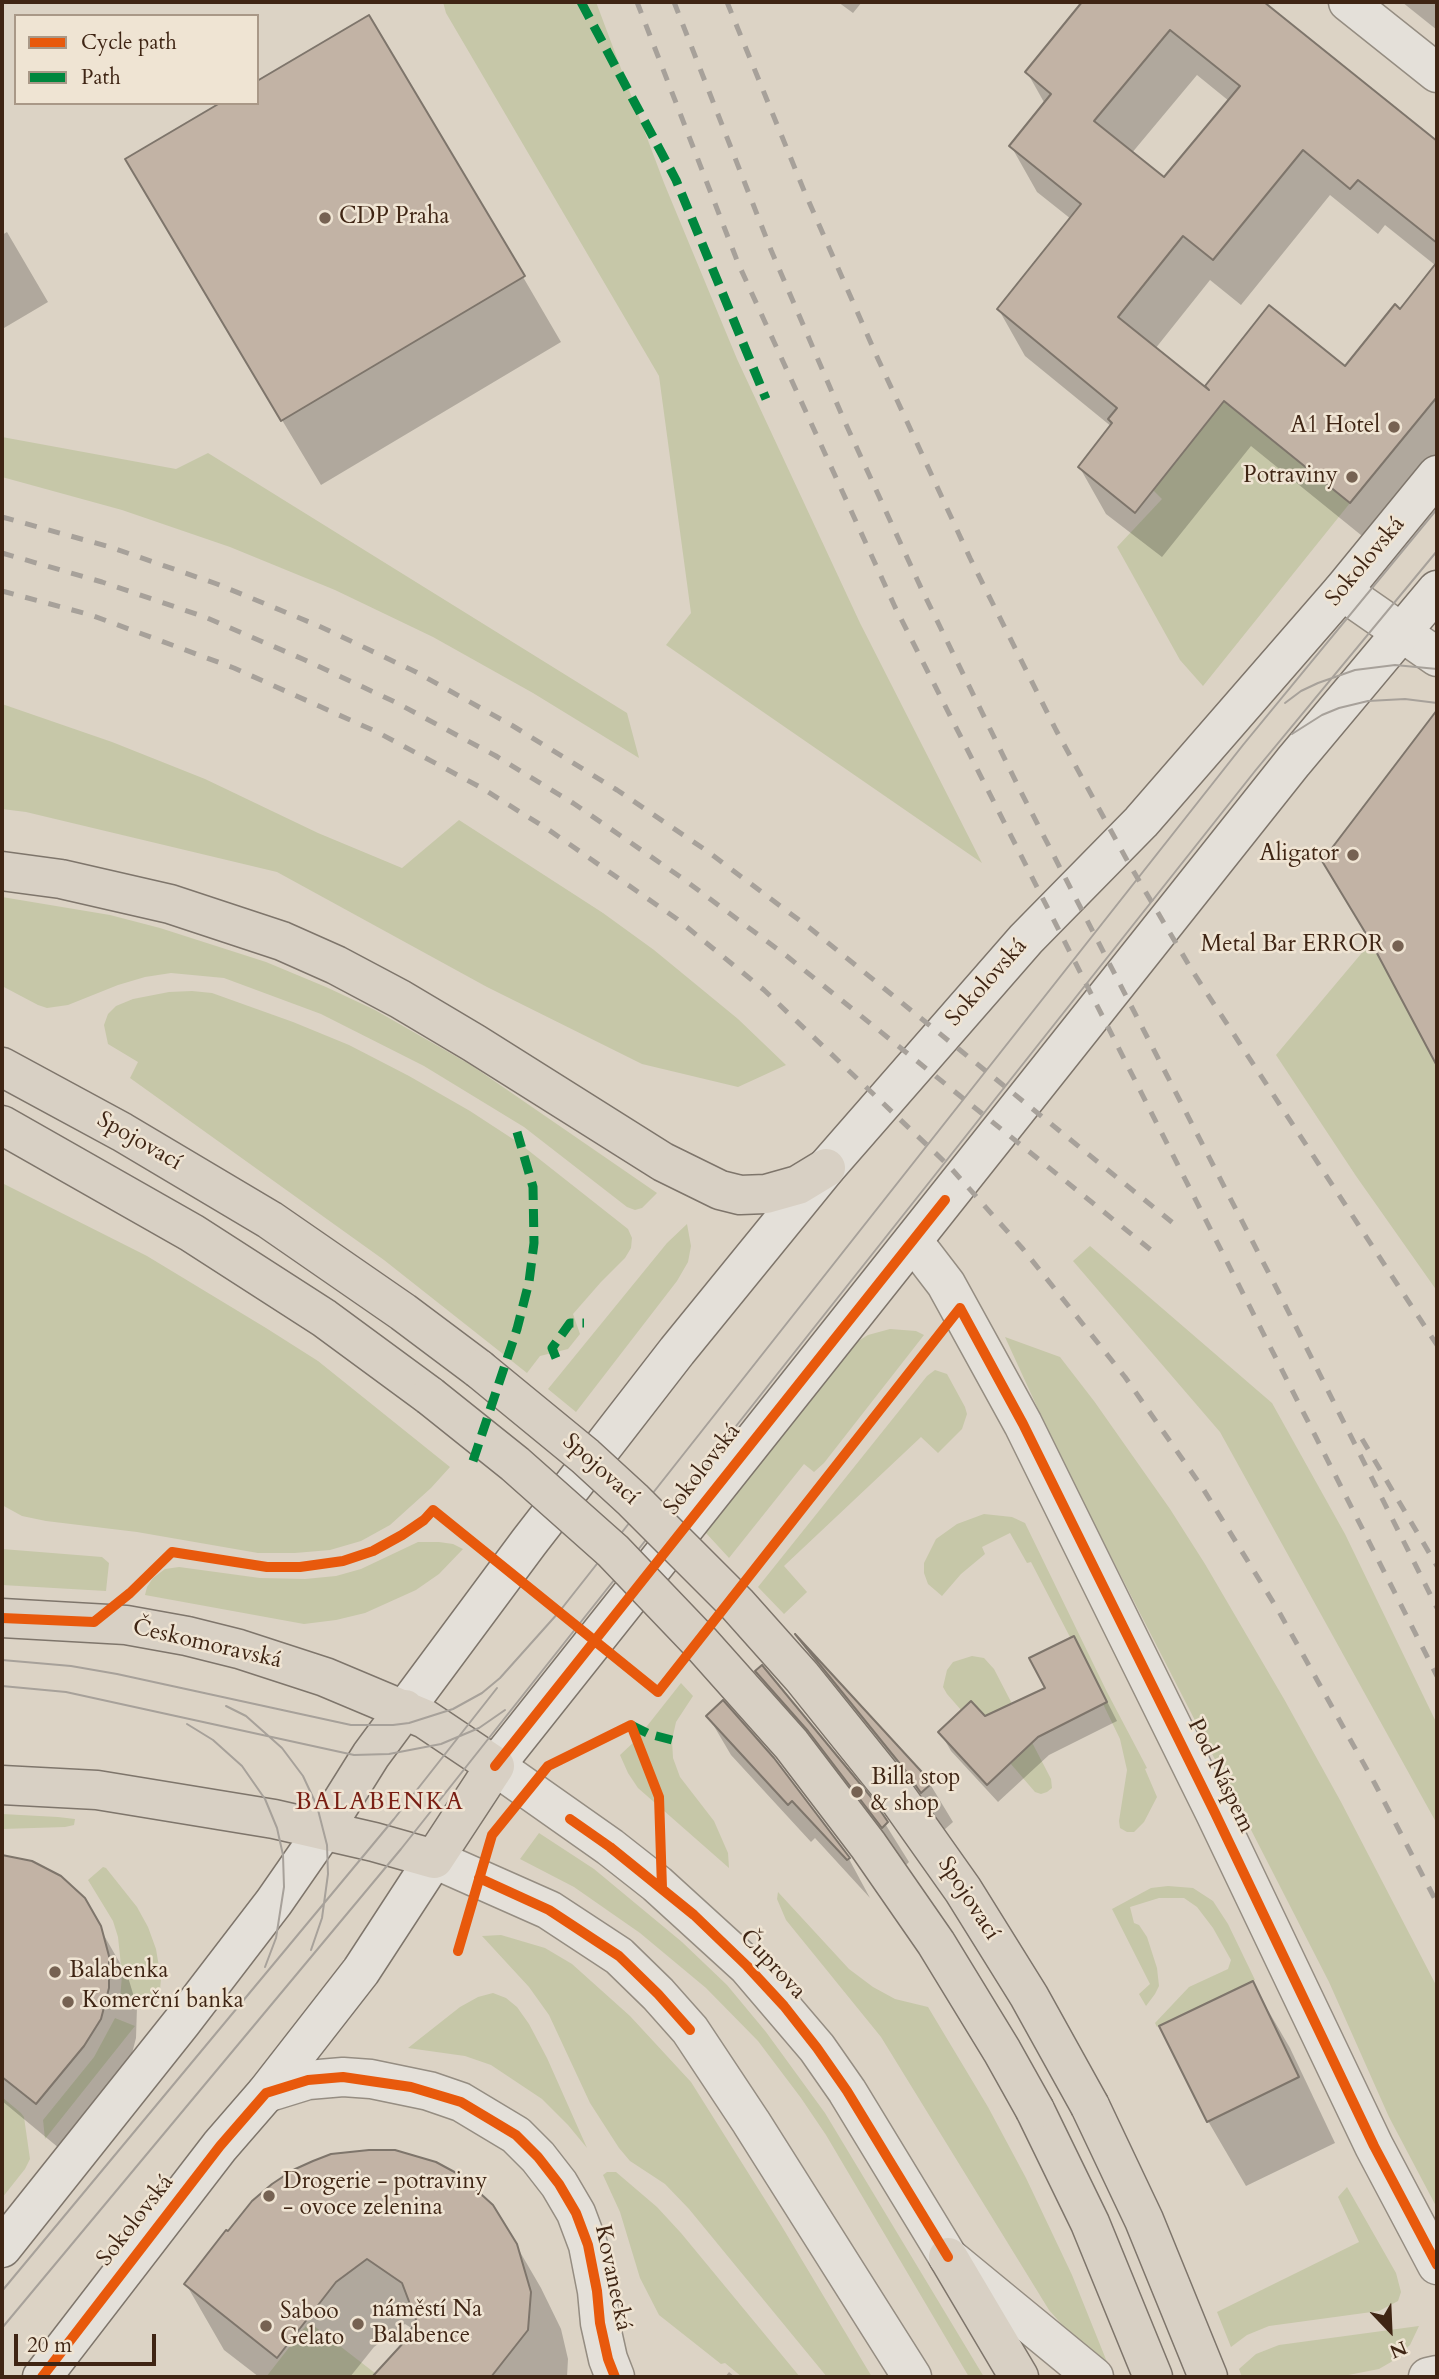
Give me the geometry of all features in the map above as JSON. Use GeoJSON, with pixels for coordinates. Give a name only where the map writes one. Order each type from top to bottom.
{"type":"FeatureCollection","features":[{"type":"Feature","properties":{"kind":"main road"},"geometry":{"type":"LineString","coordinates":[[1348,2],[1437,73]]}},
{"type":"Feature","properties":{"kind":"main road","name":"Sokolovská"},"geometry":{"type":"LineString","coordinates":[[405,1709],[528,1542],[668,1362],[826,1168],[1026,939],[1141,822],[1342,591],[1437,475]]}},
{"type":"Feature","properties":{"kind":"main road","name":"Sokolovská"},"geometry":{"type":"LineString","coordinates":[[495,1766],[1293,762],[1437,590]]}},
{"type":"Feature","properties":{"kind":"main road"},"geometry":{"type":"LineString","coordinates":[[1342,591],[1437,657]]}},
{"type":"Feature","properties":{"kind":"main road"},"geometry":{"type":"LineString","coordinates":[[2,871],[61,879],[170,904],[282,941],[326,960],[410,1005],[663,1162],[720,1190],[740,1195],[765,1194],[798,1185],[826,1168]]}},
{"type":"Feature","properties":{"kind":"main road","name":"Spojovací"},"geometry":{"type":"LineString","coordinates":[[2,1067],[122,1132],[270,1220],[403,1312],[479,1369],[585,1456],[642,1508],[737,1604],[802,1677],[888,1784],[963,1890],[1029,1996],[1090,2106],[1160,2257],[1208,2377]]}},
{"type":"Feature","properties":{"kind":"main road"},"geometry":{"type":"LineString","coordinates":[[2,1125],[192,1233],[324,1318],[430,1396],[515,1464],[613,1551],[701,1643],[791,1744],[869,1845],[922,1922],[984,2021],[1035,2110],[1090,2223],[1153,2377]]}},
{"type":"Feature","properties":{"kind":"main road","name":"Pod Náspem"},"geometry":{"type":"LineString","coordinates":[[913,1241],[946,1284],[1023,1424],[1215,1813],[1374,2146],[1437,2265]]}},
{"type":"Feature","properties":{"kind":"main road","name":"Českomoravská"},"geometry":{"type":"LineString","coordinates":[[2,1618],[115,1624],[187,1636],[285,1663],[405,1709],[425,1719],[495,1766]]}},
{"type":"Feature","properties":{"kind":"main road"},"geometry":{"type":"LineString","coordinates":[[2,2248],[274,1902],[371,1755],[405,1709]]}},
{"type":"Feature","properties":{"kind":"main road"},"geometry":{"type":"LineString","coordinates":[[433,1859],[495,1766]]}},
{"type":"Feature","properties":{"kind":"main road","name":"Čuprova"},"geometry":{"type":"LineString","coordinates":[[495,1766],[610,1847],[657,1884],[747,1966],[809,2037],[847,2091],[948,2257],[1094,2377]]}},
{"type":"Feature","properties":{"kind":"main road"},"geometry":{"type":"LineString","coordinates":[[2,1785],[97,1790],[274,1819],[324,1830],[433,1859],[549,1910],[619,1956],[698,2041],[912,2377]]}},
{"type":"Feature","properties":{"kind":"main road","name":"Sokolovská"},"geometry":{"type":"LineString","coordinates":[[42,2377],[220,2146],[266,2093],[361,1971],[433,1859]]}},
{"type":"Feature","properties":{"kind":"main road","name":"Kovanecká"},"geometry":{"type":"LineString","coordinates":[[266,2093],[308,2080],[343,2077],[372,2079],[429,2091],[461,2102],[516,2135],[559,2184],[576,2213],[588,2245],[600,2323],[615,2377]]}},
{"type":"Feature","properties":{"kind":"main road"},"geometry":{"type":"LineString","coordinates":[[948,2257],[1019,2377]]}},
{"type":"Feature","properties":{"kind":"main road"},"geometry":{"type":"LineString","coordinates":[[1428,2377],[1437,2375]]}},
{"type":"Feature","properties":{"kind":"green space"},"geometry":{"type":"Polygon","coordinates":[[[443,2],[596,2],[664,183],[737,359],[860,623],[982,863],[666,645],[691,613],[659,376],[446,13],[443,2]]]}},
{"type":"Feature","properties":{"kind":"green space"},"geometry":{"type":"Polygon","coordinates":[[[1224,401],[1350,503],[1203,686],[1180,660],[1117,547],[1162,499],[1153,490],[1224,401]]]}},
{"type":"Feature","properties":{"kind":"green space"},"geometry":{"type":"Polygon","coordinates":[[[2,437],[176,469],[208,453],[627,713],[639,758],[533,693],[433,637],[335,590],[230,547],[122,510],[2,477],[2,437]]]}},
{"type":"Feature","properties":{"kind":"green space"},"geometry":{"type":"Polygon","coordinates":[[[2,704],[112,742],[205,779],[318,833],[402,868],[459,820],[603,913],[654,950],[738,1019],[786,1065],[738,1087],[642,1064],[487,987],[277,872],[26,812],[2,809],[2,704]]]}},
{"type":"Feature","properties":{"kind":"green space"},"geometry":{"type":"Polygon","coordinates":[[[2,897],[110,915],[160,928],[266,962],[326,987],[375,1010],[471,1065],[657,1193],[642,1208],[635,1210],[627,1207],[524,1127],[424,1066],[321,1014],[224,978],[171,973],[118,985],[68,1005],[47,1008],[38,1005],[2,986],[2,897]]]}},
{"type":"Feature","properties":{"kind":"green space"},"geometry":{"type":"Polygon","coordinates":[[[1371,942],[1437,1063],[1437,1291],[1356,1176],[1276,1055],[1371,942]]]}},
{"type":"Feature","properties":{"kind":"green space"},"geometry":{"type":"Polygon","coordinates":[[[192,991],[212,993],[293,1022],[349,1045],[409,1076],[519,1143],[628,1229],[632,1238],[631,1248],[625,1258],[573,1314],[580,1334],[568,1349],[540,1356],[527,1373],[384,1260],[130,1078],[138,1062],[108,1044],[104,1025],[108,1014],[116,1006],[133,999],[192,991]]]}},
{"type":"Feature","properties":{"kind":"green space"},"geometry":{"type":"Polygon","coordinates":[[[2,1183],[147,1256],[266,1328],[318,1361],[450,1467],[390,1525],[361,1541],[330,1550],[295,1553],[258,1553],[137,1532],[46,1521],[22,1516],[2,1505],[2,1183]]]}},
{"type":"Feature","properties":{"kind":"green space"},"geometry":{"type":"Polygon","coordinates":[[[687,1224],[691,1246],[688,1262],[677,1281],[576,1412],[548,1389],[667,1243],[687,1224]]]}},
{"type":"Feature","properties":{"kind":"green space"},"geometry":{"type":"Polygon","coordinates":[[[1090,1246],[1272,1403],[1345,1534],[1437,1724],[1437,1824],[1220,1432],[1073,1261],[1090,1246]]]}},
{"type":"Feature","properties":{"kind":"green space"},"geometry":{"type":"Polygon","coordinates":[[[890,1329],[916,1331],[924,1335],[824,1463],[814,1472],[804,1464],[729,1558],[706,1533],[855,1343],[868,1335],[890,1329]]]}},
{"type":"Feature","properties":{"kind":"green space"},"geometry":{"type":"Polygon","coordinates":[[[1005,1337],[1060,1357],[1170,1509],[1284,1699],[1437,1987],[1437,2208],[1389,2117],[1329,1982],[1060,1457],[1005,1337]]]}},
{"type":"Feature","properties":{"kind":"green space"},"geometry":{"type":"Polygon","coordinates":[[[935,1370],[947,1374],[965,1407],[967,1414],[962,1429],[938,1453],[921,1437],[784,1566],[807,1592],[784,1614],[758,1587],[927,1376],[935,1370]]]}},
{"type":"Feature","properties":{"kind":"green space"},"geometry":{"type":"Polygon","coordinates":[[[984,1514],[1012,1517],[1025,1523],[1147,1768],[1145,1769],[1157,1797],[1144,1822],[1134,1832],[1120,1828],[1127,1770],[1120,1739],[1103,1704],[1107,1701],[1074,1636],[1070,1637],[1031,1562],[1027,1563],[1010,1533],[982,1547],[985,1554],[961,1574],[942,1596],[928,1584],[924,1563],[936,1539],[957,1524],[984,1514]]]}},
{"type":"Feature","properties":{"kind":"green space"},"geometry":{"type":"Polygon","coordinates":[[[418,1542],[453,1544],[463,1549],[439,1574],[416,1590],[365,1613],[336,1620],[304,1624],[145,1595],[153,1578],[165,1569],[179,1567],[260,1578],[305,1579],[336,1576],[361,1569],[418,1542]]]}},
{"type":"Feature","properties":{"kind":"green space"},"geometry":{"type":"Polygon","coordinates":[[[2,1549],[102,1557],[109,1563],[106,1591],[2,1585],[2,1549]]]}},
{"type":"Feature","properties":{"kind":"green space"},"geometry":{"type":"Polygon","coordinates":[[[972,1656],[984,1658],[994,1669],[1051,1779],[1052,1788],[1047,1792],[1035,1792],[1010,1763],[971,1701],[961,1710],[943,1687],[947,1670],[953,1662],[972,1656]]]}},
{"type":"Feature","properties":{"kind":"green space"},"geometry":{"type":"Polygon","coordinates":[[[681,1683],[693,1696],[676,1722],[672,1740],[673,1758],[680,1777],[714,1821],[728,1853],[729,1868],[638,1788],[620,1755],[636,1740],[681,1683]]]}},
{"type":"Feature","properties":{"kind":"green space"},"geometry":{"type":"Polygon","coordinates":[[[2,1814],[75,1819],[74,1825],[65,1827],[2,1829],[2,1814]]]}},
{"type":"Feature","properties":{"kind":"green space"},"geometry":{"type":"Polygon","coordinates":[[[539,1833],[594,1869],[682,1942],[727,1985],[766,2032],[825,2113],[984,2377],[969,2377],[826,2135],[758,2041],[706,1988],[640,1933],[574,1887],[520,1859],[539,1833]]]}},
{"type":"Feature","properties":{"kind":"green space"},"geometry":{"type":"Polygon","coordinates":[[[103,1867],[137,1907],[156,1949],[160,1990],[153,2003],[146,2006],[120,1999],[122,1975],[118,1937],[113,1921],[88,1880],[103,1867]]]}},
{"type":"Feature","properties":{"kind":"green space"},"geometry":{"type":"Polygon","coordinates":[[[1151,1888],[1193,1888],[1213,1901],[1228,1924],[1255,1980],[1157,2027],[1155,2023],[1189,1987],[1228,1969],[1231,1960],[1213,1928],[1197,1907],[1184,1898],[1159,1898],[1130,1907],[1134,1923],[1139,1925],[1147,1937],[1157,1968],[1159,1986],[1146,2006],[1139,1994],[1150,1984],[1112,1909],[1151,1888]]]}},
{"type":"Feature","properties":{"kind":"green space"},"geometry":{"type":"Polygon","coordinates":[[[778,1892],[849,1969],[895,1999],[928,2007],[988,2107],[1026,2178],[1072,2275],[1107,2362],[1066,2329],[1049,2310],[881,2037],[786,1920],[777,1899],[778,1892]]]}},
{"type":"Feature","properties":{"kind":"green space"},"geometry":{"type":"Polygon","coordinates":[[[501,1935],[545,1948],[572,1964],[630,2016],[691,2082],[872,2377],[827,2377],[689,2209],[665,2184],[630,2161],[619,2148],[590,2103],[549,2015],[529,1987],[482,1936],[501,1935]]]}},
{"type":"Feature","properties":{"kind":"green space"},"geometry":{"type":"Polygon","coordinates":[[[493,1993],[506,1998],[517,2007],[529,2024],[587,2148],[542,2099],[491,2065],[465,2056],[408,2048],[460,2007],[478,1997],[493,1993]]]}},
{"type":"Feature","properties":{"kind":"green space"},"geometry":{"type":"Polygon","coordinates":[[[115,2018],[135,2026],[45,2139],[43,2120],[94,2057],[115,2018]]]}},
{"type":"Feature","properties":{"kind":"green space"},"geometry":{"type":"Polygon","coordinates":[[[2,2097],[24,2117],[30,2159],[2,2198],[2,2097]]]}},
{"type":"Feature","properties":{"kind":"green space"},"geometry":{"type":"Polygon","coordinates":[[[616,2172],[657,2207],[800,2377],[742,2377],[725,2363],[721,2364],[659,2315],[640,2278],[620,2212],[603,2175],[616,2172]]]}},
{"type":"Feature","properties":{"kind":"green space"},"geometry":{"type":"Polygon","coordinates":[[[1347,2187],[1396,2273],[1401,2292],[1398,2301],[1379,2311],[1269,2326],[1247,2335],[1231,2347],[1217,2312],[1359,2242],[1338,2197],[1347,2187]]]}},
{"type":"Feature","properties":{"kind":"green space"},"geometry":{"type":"Polygon","coordinates":[[[309,2322],[380,2377],[266,2377],[309,2322]]]}},
{"type":"Feature","properties":{"kind":"green space"},"geometry":{"type":"Polygon","coordinates":[[[1419,2326],[1410,2345],[1379,2369],[1338,2377],[1242,2377],[1239,2369],[1256,2354],[1279,2345],[1419,2326]]]}},
{"type":"Feature","properties":{"kind":"building"},"geometry":{"type":"Polygon","coordinates":[[[1082,2],[1264,2],[1437,141],[1437,243],[1358,180],[1350,189],[1303,150],[1213,260],[1183,236],[1118,317],[1209,390],[1205,386],[1269,305],[1345,366],[1395,304],[1400,309],[1437,262],[1437,397],[1350,503],[1224,401],[1135,513],[1078,467],[1112,423],[1108,419],[1117,408],[997,309],[1081,204],[1009,146],[1051,94],[1025,72],[1082,2]],[[1170,30],[1094,121],[1164,177],[1240,86],[1170,30]]]}},
{"type":"Feature","properties":{"kind":"building","name":"CDP Praha"},"geometry":{"type":"Polygon","coordinates":[[[369,15],[525,276],[281,421],[125,159],[217,105],[259,105],[259,80],[369,15]]]}},
{"type":"Feature","properties":{"kind":"building"},"geometry":{"type":"Polygon","coordinates":[[[1437,710],[1437,1066],[1371,942],[1322,861],[1437,710]]]}},
{"type":"Feature","properties":{"kind":"building"},"geometry":{"type":"Polygon","coordinates":[[[795,1634],[932,1783],[921,1793],[905,1770],[795,1634]]]}},
{"type":"Feature","properties":{"kind":"building"},"geometry":{"type":"Polygon","coordinates":[[[1074,1636],[1107,1702],[1038,1737],[987,1785],[938,1732],[971,1701],[985,1716],[1045,1688],[1029,1658],[1074,1636]]]}},
{"type":"Feature","properties":{"kind":"building"},"geometry":{"type":"Polygon","coordinates":[[[762,1665],[871,1797],[888,1822],[882,1828],[808,1731],[755,1671],[762,1665]]]}},
{"type":"Feature","properties":{"kind":"building"},"geometry":{"type":"Polygon","coordinates":[[[723,1700],[774,1758],[850,1858],[847,1860],[792,1801],[788,1805],[706,1716],[723,1700]]]}},
{"type":"Feature","properties":{"kind":"building","name":"Balabenka"},"geometry":{"type":"Polygon","coordinates":[[[2,1855],[32,1861],[61,1876],[85,1898],[101,1926],[109,1956],[109,1988],[101,2019],[84,2046],[36,2104],[2,2077],[2,1855]]]}},
{"type":"Feature","properties":{"kind":"building"},"geometry":{"type":"Polygon","coordinates":[[[1253,1981],[1299,2077],[1207,2122],[1159,2026],[1253,1981]]]}},
{"type":"Feature","properties":{"kind":"building"},"geometry":{"type":"Polygon","coordinates":[[[395,2150],[436,2162],[460,2175],[493,2205],[517,2244],[531,2292],[528,2330],[491,2377],[372,2377],[405,2341],[416,2320],[402,2283],[367,2259],[336,2282],[277,2358],[184,2284],[226,2230],[228,2231],[252,2201],[272,2184],[293,2170],[331,2154],[395,2150]]]}},
{"type":"Feature","properties":{"kind":"tram line"},"geometry":{"type":"LineString","coordinates":[[2,1660],[71,1666],[117,1674],[351,1725],[409,1723],[453,1709],[482,1693],[500,1678],[559,1612],[1243,745],[1437,509]]}},
{"type":"Feature","properties":{"kind":"tram line"},"geometry":{"type":"LineString","coordinates":[[2,2328],[401,1849],[1255,771],[1437,551]]}},
{"type":"Feature","properties":{"kind":"tram line"},"geometry":{"type":"LineString","coordinates":[[1437,560],[1437,600]]}},
{"type":"Feature","properties":{"kind":"tram line"},"geometry":{"type":"LineString","coordinates":[[1285,703],[1301,691],[1355,670],[1395,665],[1437,669]]}},
{"type":"Feature","properties":{"kind":"tram line"},"geometry":{"type":"LineString","coordinates":[[1292,734],[1322,715],[1368,701],[1405,699],[1437,703]]}},
{"type":"Feature","properties":{"kind":"tram line"},"geometry":{"type":"LineString","coordinates":[[2,1686],[66,1692],[354,1755],[389,1754],[441,1744],[479,1728],[505,1710]]}},
{"type":"Feature","properties":{"kind":"tram line"},"geometry":{"type":"LineString","coordinates":[[2,2291],[394,1819],[497,1688]]}},
{"type":"Feature","properties":{"kind":"tram line"},"geometry":{"type":"LineString","coordinates":[[226,1706],[246,1716],[282,1748],[303,1776],[317,1806],[327,1845],[328,1874],[322,1918],[311,1950]]}},
{"type":"Feature","properties":{"kind":"tram line"},"geometry":{"type":"LineString","coordinates":[[187,1724],[213,1740],[242,1766],[265,1799],[277,1828],[283,1855],[284,1887],[276,1938],[265,1967]]}},
{"type":"Feature","properties":{"kind":"railway"},"geometry":{"type":"LineString","coordinates":[[637,2],[738,263],[895,607],[1437,1676]]}},
{"type":"Feature","properties":{"kind":"railway"},"geometry":{"type":"LineString","coordinates":[[674,2],[771,250],[844,420],[922,590],[1020,790],[1279,1293],[1437,1608]]}},
{"type":"Feature","properties":{"kind":"railway"},"geometry":{"type":"LineString","coordinates":[[727,2],[805,193],[878,359],[970,558],[1056,730],[1128,862],[1193,972],[1437,1345]]}},
{"type":"Feature","properties":{"kind":"railway"},"geometry":{"type":"LineString","coordinates":[[2,517],[110,547],[217,584],[319,626],[416,672],[513,726],[617,790],[707,851],[811,929],[1173,1223]]}},
{"type":"Feature","properties":{"kind":"railway"},"geometry":{"type":"LineString","coordinates":[[2,553],[102,582],[205,617],[395,702],[496,756],[573,803],[682,878],[788,957],[1151,1250]]}},
{"type":"Feature","properties":{"kind":"railway"},"geometry":{"type":"LineString","coordinates":[[2,591],[91,615],[234,668],[377,732],[480,787],[549,830],[677,919],[764,990],[949,1166],[1023,1249],[1125,1377],[1202,1487],[1278,1610],[1375,1784],[1437,1903]]}},
{"type":"Feature","properties":{"kind":"railway"},"geometry":{"type":"LineString","coordinates":[[1362,1439],[1437,1566]]}},
{"type":"Feature","properties":{"kind":"marked path"},"geometry":{"type":"LineString","coordinates":[[581,2],[676,180],[766,399]]}},
{"type":"Feature","properties":{"kind":"marked path"},"geometry":{"type":"LineString","coordinates":[[473,1461],[517,1329],[529,1282],[534,1243],[533,1187],[517,1132]]}},
{"type":"Feature","properties":{"kind":"marked path"},"geometry":{"type":"LineString","coordinates":[[556,1358],[552,1348],[570,1323],[584,1323]]}},
{"type":"Feature","properties":{"kind":"marked path"},"geometry":{"type":"LineString","coordinates":[[631,1725],[649,1734],[672,1740]]}},
{"type":"Feature","properties":{"kind":"cycle path"},"geometry":{"type":"LineString","coordinates":[[495,1766],[945,1200]]}},
{"type":"Feature","properties":{"kind":"cycle path"},"geometry":{"type":"LineString","coordinates":[[2,1618],[94,1622],[130,1593],[172,1552],[267,1567],[300,1567],[343,1561],[373,1551],[402,1535],[424,1520],[433,1510],[658,1692],[960,1308],[1023,1424],[1215,1813],[1374,2146],[1437,2265]]}},
{"type":"Feature","properties":{"kind":"cycle path"},"geometry":{"type":"LineString","coordinates":[[458,1951],[492,1835],[548,1766],[631,1725],[659,1797],[662,1888]]}},
{"type":"Feature","properties":{"kind":"cycle path"},"geometry":{"type":"LineString","coordinates":[[570,1819],[610,1847],[694,1915],[784,2006],[847,2091],[948,2257]]}},
{"type":"Feature","properties":{"kind":"cycle path"},"geometry":{"type":"LineString","coordinates":[[479,1878],[549,1910],[619,1956],[690,2030]]}},
{"type":"Feature","properties":{"kind":"cycle path"},"geometry":{"type":"LineString","coordinates":[[42,2377],[220,2146],[266,2093],[308,2080],[343,2077],[411,2087],[461,2102],[516,2135],[538,2157],[559,2184],[576,2213],[588,2245],[600,2323],[615,2377]]}},
{"type":"Feature","properties":{"kind":"place","name":"CDP Praha"},"geometry":{"type":"Point","coordinates":[325,218]}},
{"type":"Feature","properties":{"kind":"place","name":"A1 Hotel"},"geometry":{"type":"Point","coordinates":[1394,427]}},
{"type":"Feature","properties":{"kind":"place","name":"Potraviny"},"geometry":{"type":"Point","coordinates":[1352,477]}},
{"type":"Feature","properties":{"kind":"place","name":"Aligator"},"geometry":{"type":"Point","coordinates":[1353,855]}},
{"type":"Feature","properties":{"kind":"place","name":"Metal Bar ERROR"},"geometry":{"type":"Point","coordinates":[1398,946]}},
{"type":"Feature","properties":{"kind":"place","name":"Billa stop & shop"},"geometry":{"type":"Point","coordinates":[857,1792]}},
{"type":"Feature","properties":{"kind":"place","name":"Balabenka"},"geometry":{"type":"Point","coordinates":[55,1972]}},
{"type":"Feature","properties":{"kind":"place","name":"Komerční banka"},"geometry":{"type":"Point","coordinates":[68,2002]}},
{"type":"Feature","properties":{"kind":"place","name":"Drogerie - potraviny - ovoce zelenina"},"geometry":{"type":"Point","coordinates":[269,2196]}},
{"type":"Feature","properties":{"kind":"place","name":"náměstí Na Balabence"},"geometry":{"type":"Point","coordinates":[358,2324]}},
{"type":"Feature","properties":{"kind":"place","name":"Saboo Gelato"},"geometry":{"type":"Point","coordinates":[266,2326]}},
{"type":"Feature","properties":{"kind":"district","name":"BALABENKA"},"geometry":{"type":"Point","coordinates":[380,1803]}}]}
